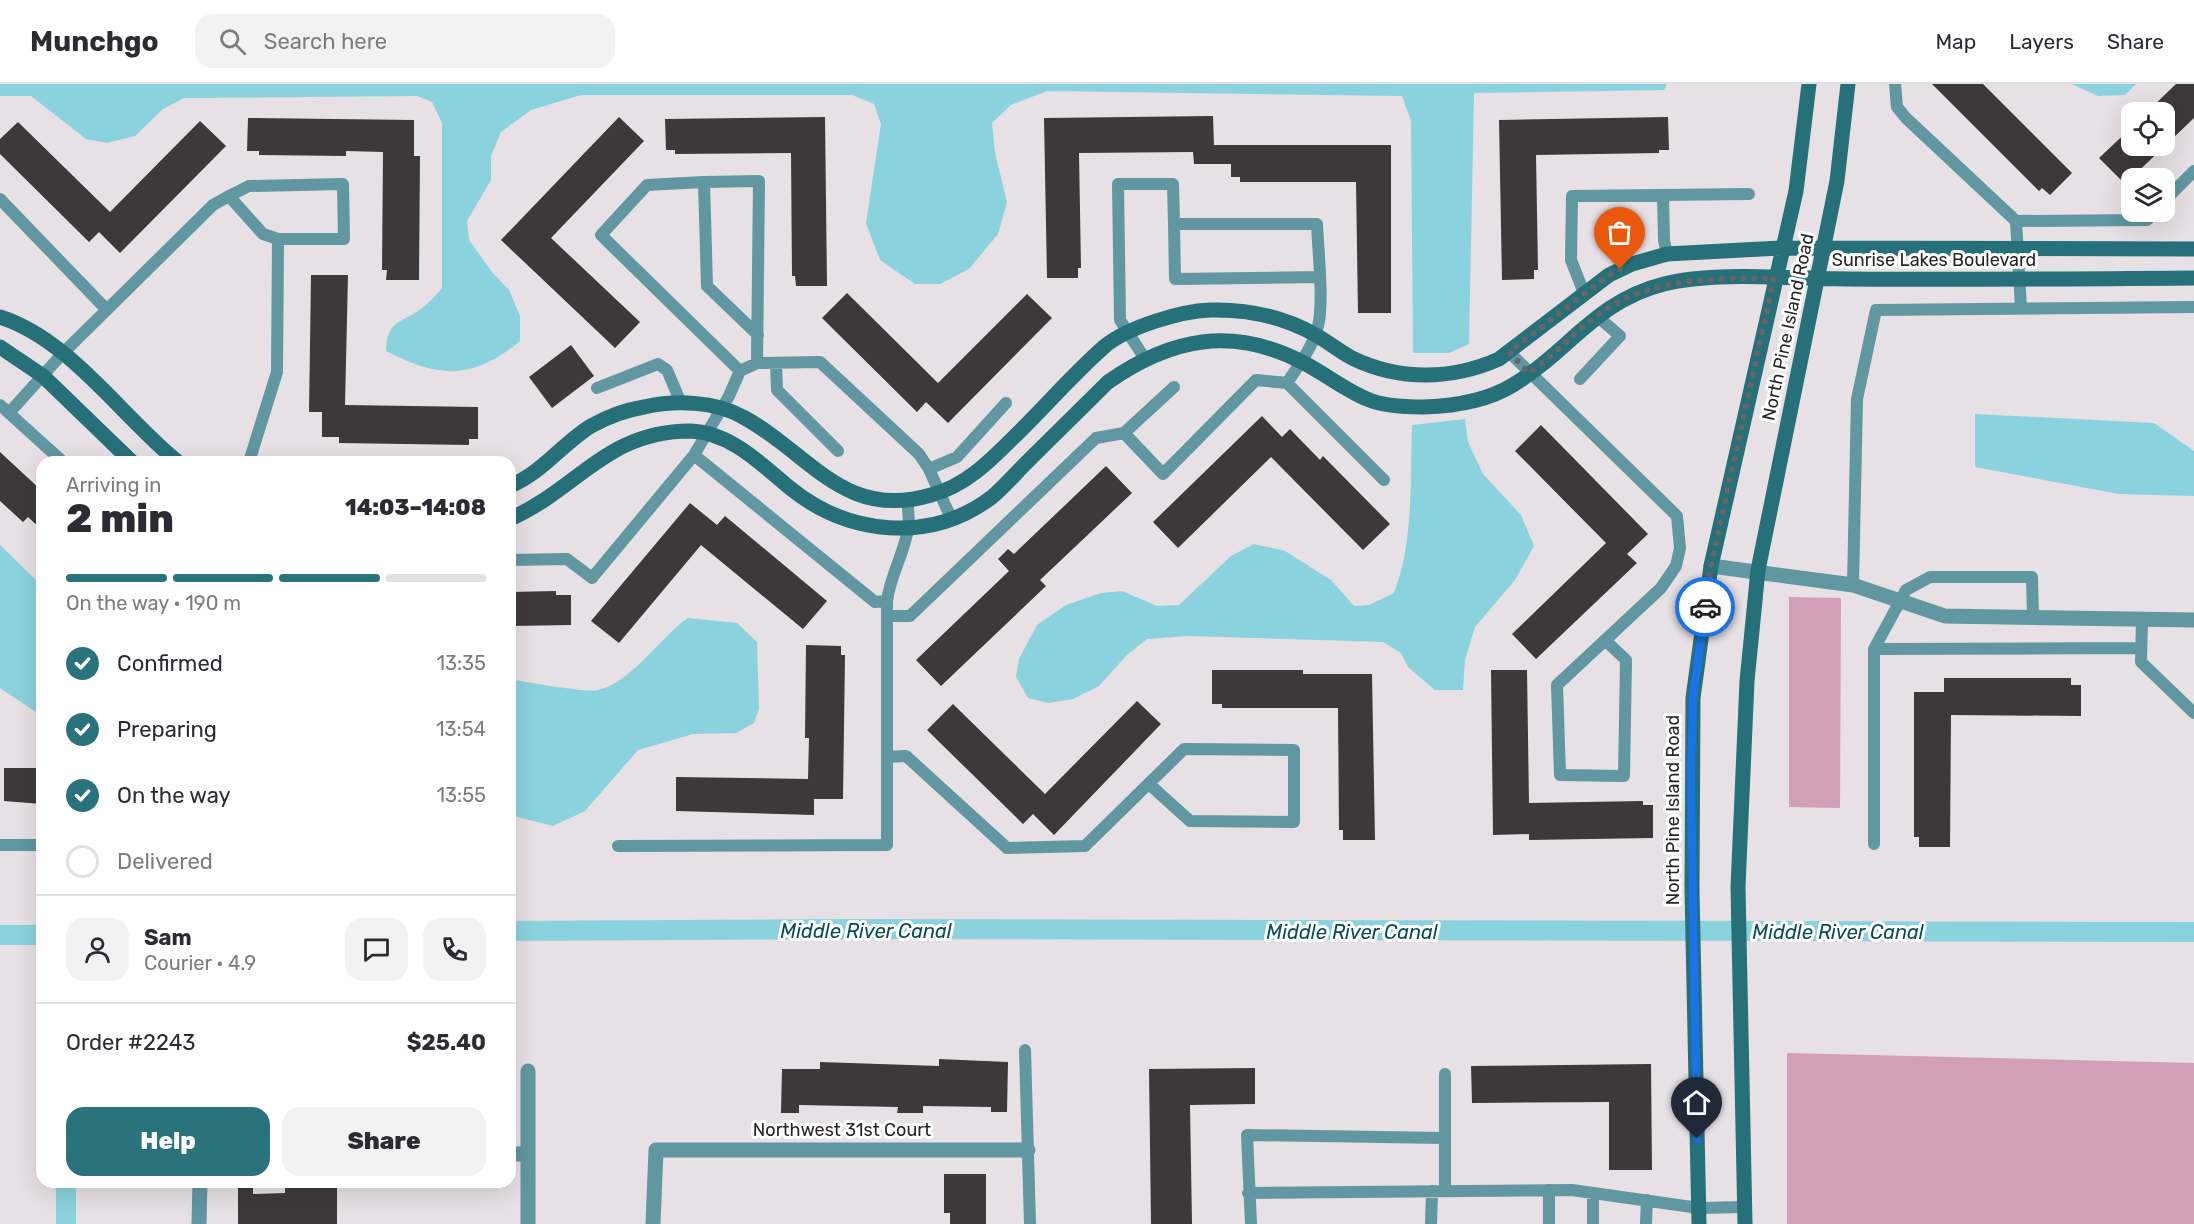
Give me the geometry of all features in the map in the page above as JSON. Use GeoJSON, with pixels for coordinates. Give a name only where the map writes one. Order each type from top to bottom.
{"type":"FeatureCollection","features":[{"type":"Feature","properties":{"kind":"street","name":"North Pine Island Road"},"geometry":{"type":"LineString","coordinates":[[1699,1224],[1693,980],[1693,698],[1711,566],[1774,278],[1796,190],[1809,84]]}},
{"type":"Feature","properties":{"kind":"street","name":"North Pine Island Road"},"geometry":{"type":"LineString","coordinates":[[1745,1224],[1738,887],[1746,691],[1758,570],[1825,249],[1837,181],[1848,84]]}},
{"type":"Feature","properties":{"kind":"street","name":"Sunrise Lakes Boulevard"},"geometry":{"type":"LineString","coordinates":[[516,482],[539,469],[590,427],[613,416],[645,406],[681,403],[719,408],[742,416],[840,488],[861,496],[907,500],[940,492],[970,477],[991,460],[1107,345],[1128,333],[1162,319],[1208,310],[1231,311],[1278,319],[1316,335],[1352,358],[1385,370],[1420,376],[1455,374],[1478,368],[1509,352],[1584,293],[1624,268],[1667,254],[1781,248],[2194,249]]}},
{"type":"Feature","properties":{"kind":"street","name":"Sunrise Lakes Boulevard"},"geometry":{"type":"LineString","coordinates":[[516,516],[536,507],[605,454],[621,445],[646,436],[689,431],[707,433],[751,455],[820,510],[864,525],[909,527],[951,518],[992,496],[1108,382],[1145,359],[1178,346],[1230,340],[1272,349],[1301,361],[1369,400],[1420,407],[1458,405],[1512,386],[1615,303],[1667,283],[1687,280],[1774,278],[2019,280],[2194,278]]}},
{"type":"Feature","properties":{"kind":"street"},"geometry":{"type":"LineString","coordinates":[[0,317],[31,330],[63,353],[172,456]]}},
{"type":"Feature","properties":{"kind":"street"},"geometry":{"type":"LineString","coordinates":[[0,347],[43,376],[126,456]]}},
{"type":"Feature","properties":{"kind":"street"},"geometry":{"type":"LineString","coordinates":[[1711,566],[1758,570],[1853,585],[1946,616],[2194,620]]}},
{"type":"Feature","properties":{"kind":"street"},"geometry":{"type":"LineString","coordinates":[[528,1071],[528,1224]]}},
{"type":"Feature","properties":{"kind":"street","name":"Northwest 31st Court"},"geometry":{"type":"LineString","coordinates":[[653,1224],[656,1150],[1028,1149]]}},
{"type":"Feature","properties":{"kind":"street"},"geometry":{"type":"LineString","coordinates":[[516,1154],[528,1154]]}},
{"type":"Feature","properties":{"kind":"street"},"geometry":{"type":"LineString","coordinates":[[199,1224],[200,1188]]}},
{"type":"Feature","properties":{"kind":"lane"},"geometry":{"type":"LineString","coordinates":[[1896,84],[1897,107],[1906,118],[2016,221],[2020,308]]}},
{"type":"Feature","properties":{"kind":"lane"},"geometry":{"type":"LineString","coordinates":[[2175,190],[2194,171]]}},
{"type":"Feature","properties":{"kind":"lane"},"geometry":{"type":"LineString","coordinates":[[740,371],[601,235],[647,185],[759,181],[757,363]]}},
{"type":"Feature","properties":{"kind":"lane"},"geometry":{"type":"LineString","coordinates":[[704,182],[707,286],[758,334]]}},
{"type":"Feature","properties":{"kind":"lane"},"geometry":{"type":"LineString","coordinates":[[56,456],[4,409],[43,376],[63,353],[213,205],[229,196],[249,186],[343,184],[344,239],[278,239],[263,234],[229,196]]}},
{"type":"Feature","properties":{"kind":"lane"},"geometry":{"type":"LineString","coordinates":[[1145,359],[1120,320],[1118,184],[1173,184],[1175,279],[1319,277]]}},
{"type":"Feature","properties":{"kind":"lane"},"geometry":{"type":"LineString","coordinates":[[1584,293],[1571,260],[1572,196],[1749,194]]}},
{"type":"Feature","properties":{"kind":"lane"},"geometry":{"type":"LineString","coordinates":[[1663,195],[1664,240],[1667,254]]}},
{"type":"Feature","properties":{"kind":"lane"},"geometry":{"type":"LineString","coordinates":[[0,199],[106,310]]}},
{"type":"Feature","properties":{"kind":"lane"},"geometry":{"type":"LineString","coordinates":[[2016,221],[2121,219]]}},
{"type":"Feature","properties":{"kind":"lane"},"geometry":{"type":"LineString","coordinates":[[1174,224],[1317,224],[1319,324],[1316,335],[1287,383]]}},
{"type":"Feature","properties":{"kind":"lane"},"geometry":{"type":"LineString","coordinates":[[251,456],[277,372],[278,239]]}},
{"type":"Feature","properties":{"kind":"lane"},"geometry":{"type":"LineString","coordinates":[[1853,585],[1857,399],[1876,310],[2194,307]]}},
{"type":"Feature","properties":{"kind":"lane"},"geometry":{"type":"LineString","coordinates":[[1580,379],[1620,336],[1596,316]]}},
{"type":"Feature","properties":{"kind":"lane"},"geometry":{"type":"LineString","coordinates":[[1509,352],[1677,516],[1680,548],[1676,566],[1661,588],[1605,640],[1557,685],[1560,776],[1624,776],[1626,660],[1605,640]]}},
{"type":"Feature","properties":{"kind":"lane"},"geometry":{"type":"LineString","coordinates":[[516,560],[567,559],[592,578],[694,455],[719,408],[729,396],[740,371],[757,363],[820,362],[919,454],[929,469],[951,518]]}},
{"type":"Feature","properties":{"kind":"lane"},"geometry":{"type":"LineString","coordinates":[[776,363],[777,390],[838,452]]}},
{"type":"Feature","properties":{"kind":"lane"},"geometry":{"type":"LineString","coordinates":[[597,388],[658,364],[667,370],[681,403]]}},
{"type":"Feature","properties":{"kind":"lane"},"geometry":{"type":"LineString","coordinates":[[1124,433],[1163,474],[1256,380],[1287,383],[1384,480]]}},
{"type":"Feature","properties":{"kind":"lane"},"geometry":{"type":"LineString","coordinates":[[887,616],[910,616],[1096,438],[1124,433],[1174,387]]}},
{"type":"Feature","properties":{"kind":"lane"},"geometry":{"type":"LineString","coordinates":[[929,469],[957,456],[1006,403]]}},
{"type":"Feature","properties":{"kind":"lane"},"geometry":{"type":"LineString","coordinates":[[694,455],[875,602],[887,602]]}},
{"type":"Feature","properties":{"kind":"lane"},"geometry":{"type":"LineString","coordinates":[[618,846],[887,845],[887,602],[888,586],[899,563],[909,527],[907,500]]}},
{"type":"Feature","properties":{"kind":"lane"},"geometry":{"type":"LineString","coordinates":[[1874,844],[1874,649],[1906,590],[1930,577],[2032,577],[2033,617]]}},
{"type":"Feature","properties":{"kind":"lane"},"geometry":{"type":"LineString","coordinates":[[2142,619],[2141,662],[2194,713]]}},
{"type":"Feature","properties":{"kind":"lane"},"geometry":{"type":"LineString","coordinates":[[1874,649],[2141,648]]}},
{"type":"Feature","properties":{"kind":"lane"},"geometry":{"type":"LineString","coordinates":[[887,757],[906,756],[1007,848],[1085,846],[1184,749],[1294,750],[1294,822],[1190,821],[1149,784]]}},
{"type":"Feature","properties":{"kind":"lane"},"geometry":{"type":"LineString","coordinates":[[0,845],[36,845]]}},
{"type":"Feature","properties":{"kind":"lane"},"geometry":{"type":"LineString","coordinates":[[1025,1050],[1030,1224]]}},
{"type":"Feature","properties":{"kind":"lane"},"geometry":{"type":"LineString","coordinates":[[1431,1224],[1445,1138],[1445,1074]]}},
{"type":"Feature","properties":{"kind":"lane"},"geometry":{"type":"LineString","coordinates":[[1251,1224],[1247,1135],[1445,1138]]}},
{"type":"Feature","properties":{"kind":"lane"},"geometry":{"type":"LineString","coordinates":[[1248,1193],[1549,1190],[1593,1193],[1699,1208],[1745,1207]]}},
{"type":"Feature","properties":{"kind":"lane"},"geometry":{"type":"LineString","coordinates":[[1549,1190],[1549,1224]]}},
{"type":"Feature","properties":{"kind":"lane"},"geometry":{"type":"LineString","coordinates":[[1593,1193],[1593,1224]]}},
{"type":"Feature","properties":{"kind":"lane"},"geometry":{"type":"LineString","coordinates":[[1646,1224],[1647,1200]]}},
{"type":"Feature","properties":{"kind":"shaded area"},"geometry":{"type":"Polygon","coordinates":[[[1789,597],[1841,598],[1840,808],[1789,807],[1789,597]]]}},
{"type":"Feature","properties":{"kind":"shaded area"},"geometry":{"type":"Polygon","coordinates":[[[1787,1053],[2194,1063],[2194,1224],[1787,1224],[1787,1053]]]}},
{"type":"Feature","properties":{"kind":"water"},"geometry":{"type":"Polygon","coordinates":[[[0,84],[1667,84],[1664,90],[1474,93],[1469,344],[1449,353],[1413,353],[1411,121],[1402,96],[1047,91],[1011,105],[992,123],[995,153],[1007,202],[998,234],[969,269],[940,284],[915,284],[880,260],[866,223],[881,124],[874,104],[852,95],[581,95],[531,110],[501,132],[491,156],[491,180],[467,221],[469,240],[492,272],[509,290],[520,316],[520,341],[486,363],[470,369],[455,371],[423,366],[386,351],[392,328],[424,307],[442,288],[442,123],[432,102],[417,96],[184,98],[163,109],[135,136],[107,143],[86,139],[31,96],[0,96],[0,84]]]}},
{"type":"Feature","properties":{"kind":"water"},"geometry":{"type":"Polygon","coordinates":[[[2072,84],[2136,84],[2125,95],[2098,96],[2072,84]]]}},
{"type":"Feature","properties":{"kind":"water"},"geometry":{"type":"Polygon","coordinates":[[[1975,414],[2154,423],[2194,451],[2194,496],[2119,494],[1975,467],[1975,414]]]}},
{"type":"Feature","properties":{"kind":"water"},"geometry":{"type":"Polygon","coordinates":[[[1465,419],[1468,442],[1483,474],[1521,515],[1534,546],[1515,580],[1475,627],[1465,660],[1463,690],[1435,690],[1408,667],[1401,653],[1383,642],[1188,636],[1147,639],[1127,655],[1099,686],[1073,699],[1048,703],[1028,698],[1016,677],[1019,659],[1037,625],[1066,605],[1101,593],[1122,591],[1157,606],[1179,605],[1231,556],[1254,544],[1285,551],[1331,580],[1354,606],[1369,605],[1394,593],[1408,532],[1412,425],[1465,419]]]}},
{"type":"Feature","properties":{"kind":"water"},"geometry":{"type":"Polygon","coordinates":[[[0,545],[36,580],[36,712],[0,688],[0,545]]]}},
{"type":"Feature","properties":{"kind":"water"},"geometry":{"type":"Polygon","coordinates":[[[688,618],[737,623],[757,642],[759,709],[754,723],[736,733],[693,734],[638,750],[585,811],[553,826],[516,817],[516,680],[591,691],[610,686],[634,669],[688,618]]]}},
{"type":"Feature","properties":{"kind":"building"},"geometry":{"type":"Polygon","coordinates":[[[1932,84],[1983,84],[2072,173],[2050,195],[2042,188],[2039,191],[1932,84]]]}},
{"type":"Feature","properties":{"kind":"building"},"geometry":{"type":"Polygon","coordinates":[[[2176,84],[2194,84],[2194,118],[2175,136],[2175,102],[2157,102],[2176,84]]]}},
{"type":"Feature","properties":{"kind":"building"},"geometry":{"type":"Polygon","coordinates":[[[1213,116],[1214,145],[1391,145],[1391,313],[1358,313],[1356,182],[1240,182],[1240,177],[1231,177],[1231,164],[1194,164],[1193,152],[1079,153],[1081,268],[1078,268],[1078,278],[1047,278],[1044,118],[1213,116]]]}},
{"type":"Feature","properties":{"kind":"building"},"geometry":{"type":"Polygon","coordinates":[[[619,117],[644,141],[551,238],[640,322],[615,348],[501,240],[619,117]]]}},
{"type":"Feature","properties":{"kind":"building"},"geometry":{"type":"Polygon","coordinates":[[[825,117],[827,286],[796,286],[795,276],[792,276],[791,153],[675,154],[675,150],[666,150],[665,119],[825,117]]]}},
{"type":"Feature","properties":{"kind":"building"},"geometry":{"type":"Polygon","coordinates":[[[1668,117],[1669,150],[1659,150],[1659,153],[1536,155],[1538,270],[1534,270],[1534,279],[1502,280],[1499,120],[1668,117]]]}},
{"type":"Feature","properties":{"kind":"building"},"geometry":{"type":"Polygon","coordinates":[[[248,118],[414,120],[414,156],[420,156],[419,280],[386,280],[387,270],[382,270],[383,152],[346,151],[346,156],[259,155],[259,151],[247,151],[248,118]]]}},
{"type":"Feature","properties":{"kind":"building"},"geometry":{"type":"Polygon","coordinates":[[[200,121],[226,146],[120,253],[99,232],[89,242],[0,154],[0,139],[18,122],[110,212],[200,121]]]}},
{"type":"Feature","properties":{"kind":"building"},"geometry":{"type":"Polygon","coordinates":[[[2121,137],[2121,156],[2154,156],[2142,168],[2121,168],[2121,180],[2099,158],[2121,137]]]}},
{"type":"Feature","properties":{"kind":"building"},"geometry":{"type":"Polygon","coordinates":[[[311,275],[348,275],[345,405],[478,407],[478,439],[469,439],[469,445],[339,443],[339,437],[322,437],[322,412],[309,412],[311,275]]]}},
{"type":"Feature","properties":{"kind":"building"},"geometry":{"type":"Polygon","coordinates":[[[847,293],[938,383],[1027,294],[1052,318],[948,423],[926,402],[917,412],[822,318],[847,293]]]}},
{"type":"Feature","properties":{"kind":"building"},"geometry":{"type":"Polygon","coordinates":[[[571,345],[594,376],[552,408],[529,377],[571,345]]]}},
{"type":"Feature","properties":{"kind":"building"},"geometry":{"type":"Polygon","coordinates":[[[1262,416],[1282,437],[1290,429],[1320,460],[1323,456],[1390,524],[1363,550],[1271,457],[1178,548],[1153,522],[1262,416]]]}},
{"type":"Feature","properties":{"kind":"building"},"geometry":{"type":"Polygon","coordinates":[[[1541,425],[1648,534],[1627,554],[1637,563],[1536,659],[1512,634],[1606,543],[1515,451],[1541,425]]]}},
{"type":"Feature","properties":{"kind":"building"},"geometry":{"type":"Polygon","coordinates":[[[0,452],[36,485],[36,524],[28,517],[23,522],[0,501],[0,452]]]}},
{"type":"Feature","properties":{"kind":"building"},"geometry":{"type":"Polygon","coordinates":[[[1106,466],[1132,493],[1040,580],[1046,586],[941,686],[916,660],[1009,571],[998,559],[1008,549],[1014,554],[1106,466]]]}},
{"type":"Feature","properties":{"kind":"building"},"geometry":{"type":"Polygon","coordinates":[[[690,503],[717,525],[725,516],[827,601],[803,629],[701,545],[619,643],[591,621],[690,503]]]}},
{"type":"Feature","properties":{"kind":"building"},"geometry":{"type":"Polygon","coordinates":[[[556,591],[556,595],[571,595],[571,625],[516,626],[516,592],[556,591]]]}},
{"type":"Feature","properties":{"kind":"building"},"geometry":{"type":"Polygon","coordinates":[[[806,645],[841,646],[841,655],[845,655],[843,799],[814,799],[814,815],[676,811],[676,777],[808,779],[809,738],[805,738],[806,645]]]}},
{"type":"Feature","properties":{"kind":"building"},"geometry":{"type":"Polygon","coordinates":[[[1212,670],[1303,670],[1303,674],[1372,674],[1375,840],[1343,840],[1343,830],[1339,830],[1338,708],[1222,708],[1222,704],[1212,704],[1212,670]]]}},
{"type":"Feature","properties":{"kind":"building"},"geometry":{"type":"Polygon","coordinates":[[[1491,670],[1527,670],[1529,803],[1643,801],[1643,805],[1653,805],[1653,838],[1529,840],[1529,834],[1493,835],[1491,670]]]}},
{"type":"Feature","properties":{"kind":"building"},"geometry":{"type":"Polygon","coordinates":[[[1944,678],[2071,678],[2071,685],[2081,685],[2081,716],[1951,715],[1950,847],[1919,847],[1919,837],[1914,837],[1914,692],[1944,692],[1944,678]]]}},
{"type":"Feature","properties":{"kind":"building"},"geometry":{"type":"Polygon","coordinates":[[[1137,701],[1161,724],[1054,835],[1033,814],[1023,824],[927,730],[953,704],[1045,794],[1137,701]]]}},
{"type":"Feature","properties":{"kind":"building"},"geometry":{"type":"Polygon","coordinates":[[[4,768],[36,768],[36,804],[4,801],[4,768]]]}},
{"type":"Feature","properties":{"kind":"building"},"geometry":{"type":"Polygon","coordinates":[[[939,1059],[1008,1062],[1007,1112],[991,1112],[991,1107],[923,1106],[923,1113],[897,1113],[898,1107],[799,1105],[799,1113],[781,1113],[782,1069],[820,1069],[820,1062],[939,1066],[939,1059]]]}},
{"type":"Feature","properties":{"kind":"building"},"geometry":{"type":"Polygon","coordinates":[[[1651,1064],[1652,1170],[1609,1170],[1609,1102],[1472,1103],[1471,1066],[1651,1064]]]}},
{"type":"Feature","properties":{"kind":"building"},"geometry":{"type":"Polygon","coordinates":[[[1255,1068],[1255,1104],[1190,1105],[1192,1224],[1151,1224],[1149,1069],[1255,1068]]]}},
{"type":"Feature","properties":{"kind":"building"},"geometry":{"type":"Polygon","coordinates":[[[944,1174],[986,1174],[986,1224],[950,1224],[950,1213],[944,1213],[944,1174]]]}},
{"type":"Feature","properties":{"kind":"building"},"geometry":{"type":"Polygon","coordinates":[[[238,1188],[253,1188],[253,1194],[285,1193],[285,1188],[337,1188],[337,1224],[238,1224],[238,1188]]]}},
{"type":"Feature","properties":{"kind":"waterway","name":"Middle River Canal"},"geometry":{"type":"LineString","coordinates":[[516,931],[852,929],[2194,932]]}},
{"type":"Feature","properties":{"kind":"waterway","name":"Middle River Canal"},"geometry":{"type":"LineString","coordinates":[[0,935],[36,935]]}},
{"type":"Feature","properties":{"kind":"waterway"},"geometry":{"type":"LineString","coordinates":[[66,1188],[66,1224]]}},
{"type":"Feature","properties":{"kind":"way so far"},"geometry":{"type":"LineString","coordinates":[[1620,269],[1584,293],[1509,352],[1529,373],[1543,364],[1596,316],[1615,303],[1649,288],[1687,280],[1774,278],[1711,566],[1705,607]]}},
{"type":"Feature","properties":{"kind":"route"},"geometry":{"type":"LineString","coordinates":[[1697,1139],[1691,778],[1693,698],[1705,607]]}}]}
